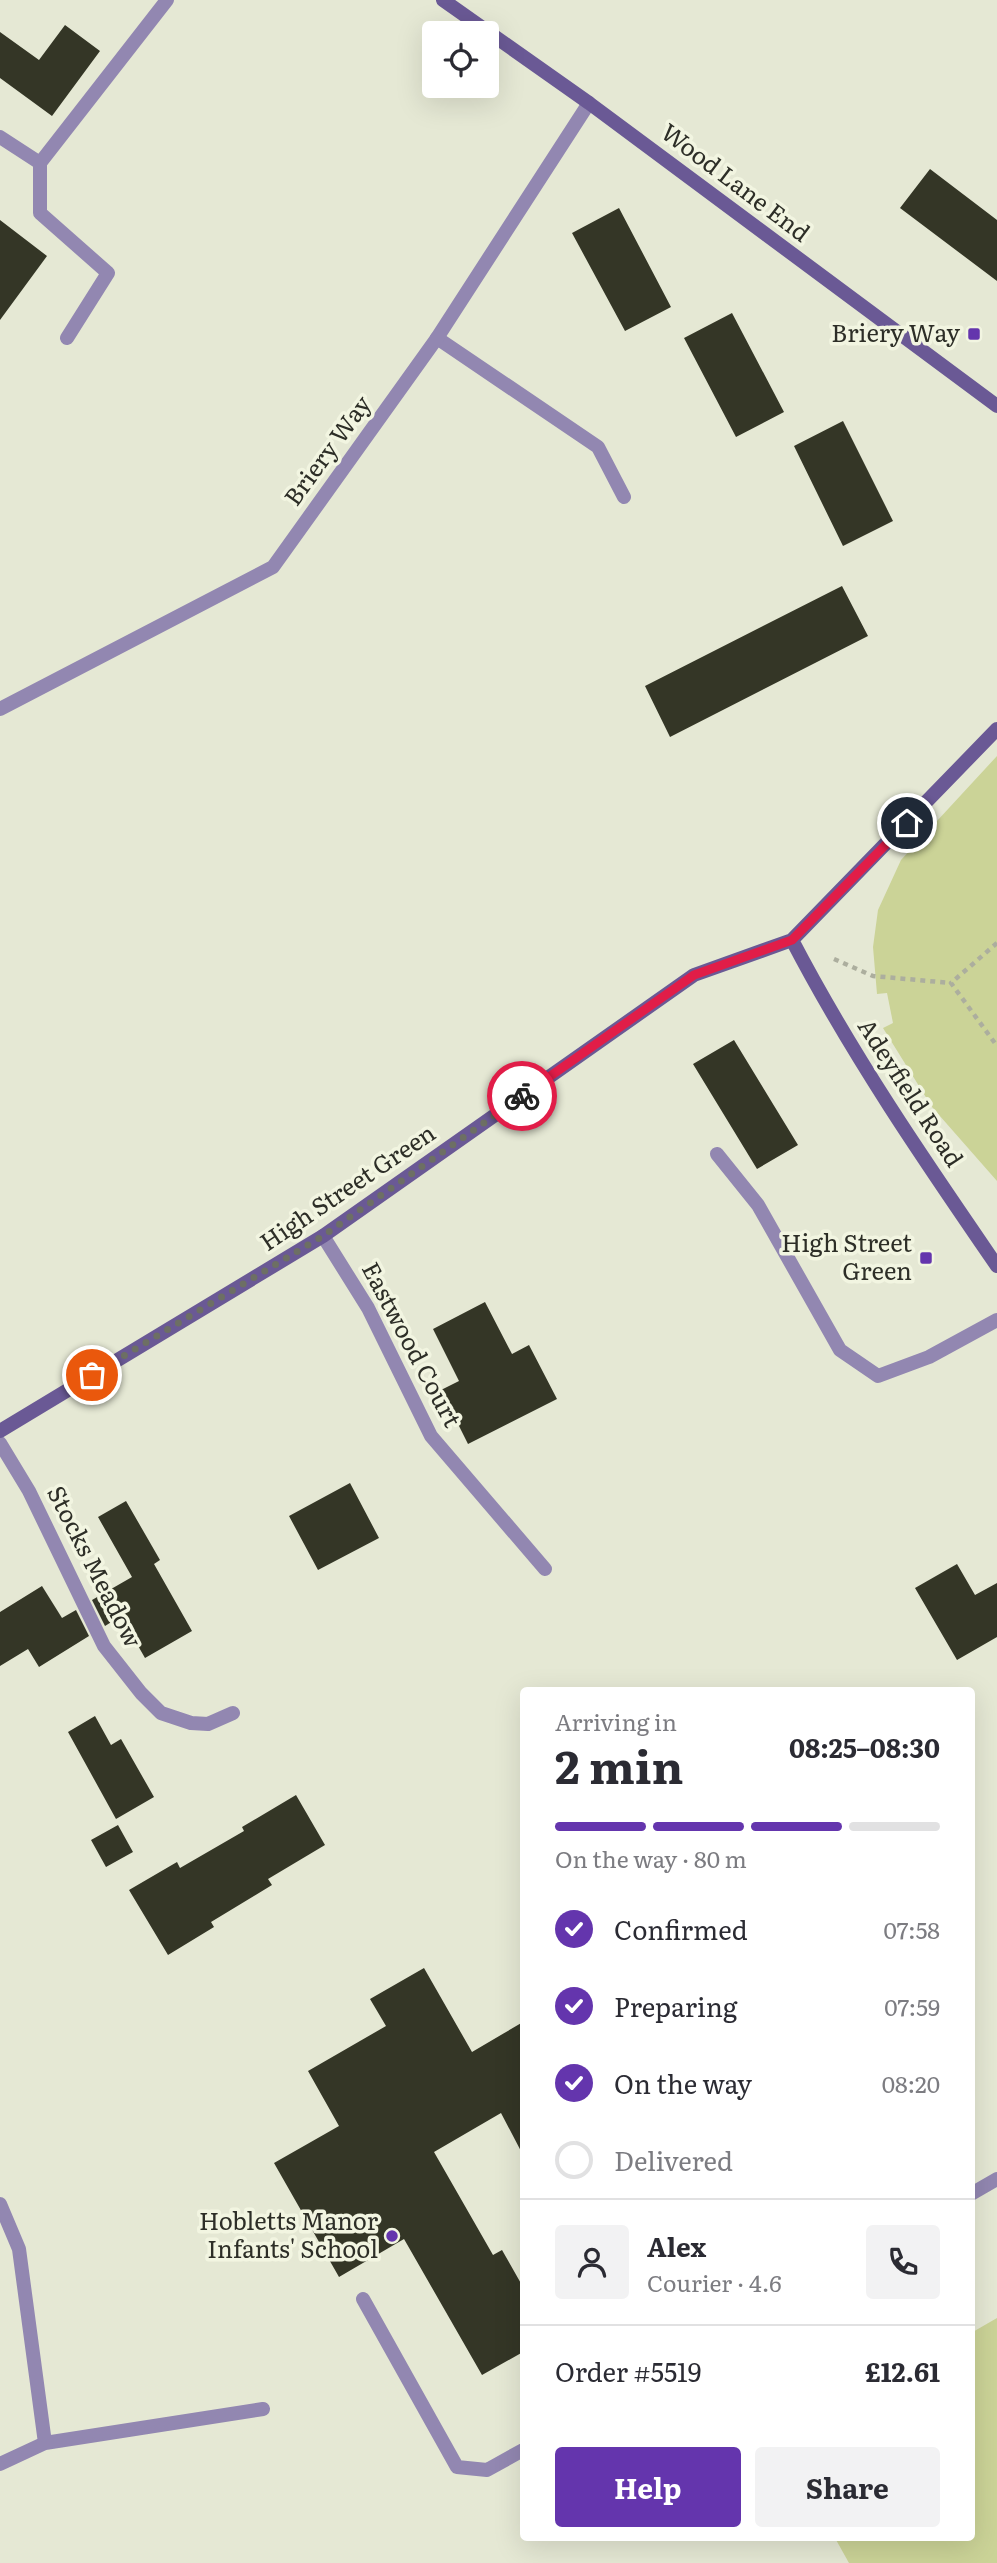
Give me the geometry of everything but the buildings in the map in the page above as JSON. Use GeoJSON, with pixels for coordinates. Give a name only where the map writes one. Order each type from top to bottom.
{"type":"FeatureCollection","features":[{"type":"Feature","properties":{"kind":"street"},"geometry":{"type":"LineString","coordinates":[[67,338],[108,272],[40,213],[40,163],[167,0]]}},
{"type":"Feature","properties":{"kind":"street","name":"Wood Lane End"},"geometry":{"type":"LineString","coordinates":[[443,0],[589,103],[997,406]]}},
{"type":"Feature","properties":{"kind":"street","name":"Briery Way"},"geometry":{"type":"LineString","coordinates":[[0,709],[273,568],[437,338],[589,103]]}},
{"type":"Feature","properties":{"kind":"street"},"geometry":{"type":"LineString","coordinates":[[0,137],[40,163]]}},
{"type":"Feature","properties":{"kind":"street"},"geometry":{"type":"LineString","coordinates":[[437,338],[598,447],[624,497]]}},
{"type":"Feature","properties":{"kind":"street"},"geometry":{"type":"LineString","coordinates":[[792,940],[997,729]]}},
{"type":"Feature","properties":{"kind":"street","name":"High Street Green"},"geometry":{"type":"LineString","coordinates":[[0,1431],[323,1236],[694,975],[792,940]]}},
{"type":"Feature","properties":{"kind":"street","name":"Adeyfield Road"},"geometry":{"type":"LineString","coordinates":[[792,940],[821,996],[884,1101],[997,1266]]}},
{"type":"Feature","properties":{"kind":"street"},"geometry":{"type":"LineString","coordinates":[[717,1154],[758,1205],[840,1350],[878,1376],[929,1357],[997,1320]]}},
{"type":"Feature","properties":{"kind":"street","name":"Eastwood Court"},"geometry":{"type":"LineString","coordinates":[[323,1236],[368,1308],[431,1436],[545,1569]]}},
{"type":"Feature","properties":{"kind":"street","name":"Stocks Meadow"},"geometry":{"type":"LineString","coordinates":[[0,1443],[29,1491],[104,1646],[141,1693],[161,1713],[191,1723],[208,1724],[233,1713]]}},
{"type":"Feature","properties":{"kind":"street"},"geometry":{"type":"LineString","coordinates":[[975,2192],[997,2179]]}},
{"type":"Feature","properties":{"kind":"street"},"geometry":{"type":"LineString","coordinates":[[0,2204],[19,2249],[45,2443]]}},
{"type":"Feature","properties":{"kind":"street"},"geometry":{"type":"LineString","coordinates":[[363,2300],[457,2467],[487,2470],[520,2452]]}},
{"type":"Feature","properties":{"kind":"street"},"geometry":{"type":"LineString","coordinates":[[0,2464],[45,2443],[263,2409]]}},
{"type":"Feature","properties":{"kind":"path"},"geometry":{"type":"LineString","coordinates":[[792,940],[873,976],[951,983],[997,943]]}},
{"type":"Feature","properties":{"kind":"path"},"geometry":{"type":"LineString","coordinates":[[951,983],[997,1046]]}},
{"type":"Feature","properties":{"kind":"green space"},"geometry":{"type":"Polygon","coordinates":[[[997,756],[997,1181],[932,1107],[883,1028],[893,1023],[887,993],[877,994],[873,947],[878,910],[901,860],[997,756]]]}},
{"type":"Feature","properties":{"kind":"green space"},"geometry":{"type":"Polygon","coordinates":[[[997,2318],[997,2563],[849,2563],[837,2541],[975,2541],[975,2331],[997,2318]]]}},
{"type":"Feature","properties":{"kind":"way so far"},"geometry":{"type":"LineString","coordinates":[[92,1375],[323,1236],[522,1096]]}},
{"type":"Feature","properties":{"kind":"place","name":"Briery Way"},"geometry":{"type":"Point","coordinates":[974,334]}},
{"type":"Feature","properties":{"kind":"place","name":"High Street Green"},"geometry":{"type":"Point","coordinates":[926,1258]}},
{"type":"Feature","properties":{"kind":"place","name":"Hobletts Manor Infants' School"},"geometry":{"type":"Point","coordinates":[392,2236]}},
{"type":"Feature","properties":{"kind":"route"},"geometry":{"type":"LineString","coordinates":[[522,1096],[694,975],[792,940],[907,823]]}}]}
